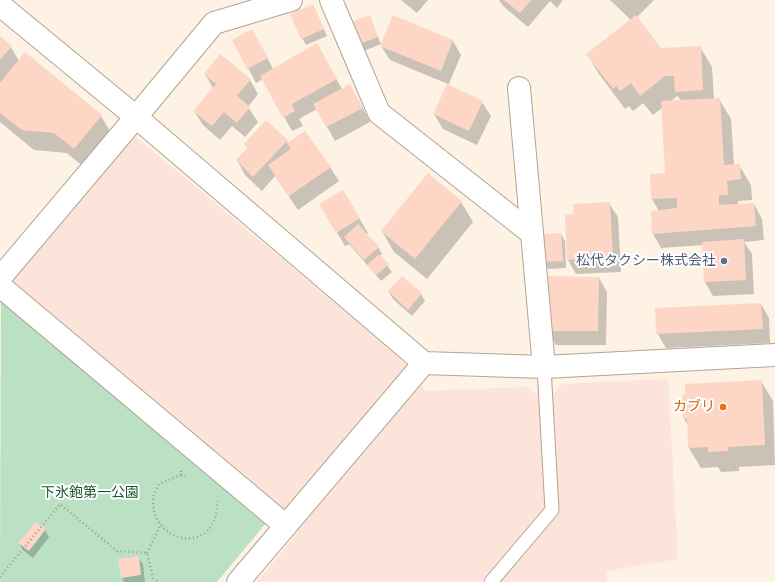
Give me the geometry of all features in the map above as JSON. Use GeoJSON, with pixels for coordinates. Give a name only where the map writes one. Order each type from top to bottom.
{"type":"FeatureCollection","features":[{"type":"Feature","properties":{"kind":"street"},"geometry":{"type":"LineString","coordinates":[[0,278],[214,24],[291,0]]}},
{"type":"Feature","properties":{"kind":"street"},"geometry":{"type":"LineString","coordinates":[[331,0],[379,113],[530,232]]}},
{"type":"Feature","properties":{"kind":"street"},"geometry":{"type":"LineString","coordinates":[[0,5],[136,116],[424,363],[544,367],[775,355]]}},
{"type":"Feature","properties":{"kind":"street"},"geometry":{"type":"LineString","coordinates":[[518,88],[530,232],[544,367]]}},
{"type":"Feature","properties":{"kind":"street"},"geometry":{"type":"LineString","coordinates":[[0,286],[286,526]]}},
{"type":"Feature","properties":{"kind":"street"},"geometry":{"type":"LineString","coordinates":[[238,582],[424,363]]}},
{"type":"Feature","properties":{"kind":"lane"},"geometry":{"type":"LineString","coordinates":[[491,582],[552,510],[544,367]]}},
{"type":"Feature","properties":{"kind":"path"},"geometry":{"type":"LineString","coordinates":[[178,434],[182,476]]}},
{"type":"Feature","properties":{"kind":"path"},"geometry":{"type":"LineString","coordinates":[[194,478],[182,476],[159,484],[153,497],[155,514],[161,524],[172,534],[180,538],[191,539],[207,532],[215,521],[217,496]]}},
{"type":"Feature","properties":{"kind":"path"},"geometry":{"type":"LineString","coordinates":[[0,577],[60,504],[117,551],[147,553]]}},
{"type":"Feature","properties":{"kind":"path"},"geometry":{"type":"LineString","coordinates":[[158,582],[153,578],[147,553],[161,524]]}},
{"type":"Feature","properties":{"kind":"shaded area"},"geometry":{"type":"Polygon","coordinates":[[[135,136],[397,355],[426,391],[528,387],[535,393],[554,392],[562,384],[668,379],[678,559],[606,571],[607,582],[257,582],[299,531],[5,286],[135,136]]]}},
{"type":"Feature","properties":{"kind":"green space","name":"下氷鉋第一公園"},"geometry":{"type":"Polygon","coordinates":[[[1,302],[266,523],[217,582],[0,582],[1,302]]]}},
{"type":"Feature","properties":{"kind":"building"},"geometry":{"type":"Polygon","coordinates":[[[504,0],[531,0],[520,13],[504,0]]]}},
{"type":"Feature","properties":{"kind":"building"},"geometry":{"type":"Polygon","coordinates":[[[313,4],[324,29],[301,39],[290,14],[313,4]]]}},
{"type":"Feature","properties":{"kind":"building"},"geometry":{"type":"Polygon","coordinates":[[[370,15],[378,37],[359,44],[351,22],[370,15]]]}},
{"type":"Feature","properties":{"kind":"building"},"geometry":{"type":"Polygon","coordinates":[[[393,15],[453,40],[441,71],[380,46],[393,15]]]}},
{"type":"Feature","properties":{"kind":"building"},"geometry":{"type":"Polygon","coordinates":[[[636,15],[661,48],[701,46],[703,90],[675,92],[674,76],[665,76],[640,96],[631,83],[620,91],[616,86],[613,89],[586,54],[636,15]]]}},
{"type":"Feature","properties":{"kind":"building"},"geometry":{"type":"Polygon","coordinates":[[[252,29],[268,58],[247,69],[232,40],[252,29]]]}},
{"type":"Feature","properties":{"kind":"building"},"geometry":{"type":"Polygon","coordinates":[[[0,36],[12,46],[0,60],[0,36]]]}},
{"type":"Feature","properties":{"kind":"building"},"geometry":{"type":"Polygon","coordinates":[[[317,43],[337,79],[292,104],[295,111],[283,118],[260,76],[317,43]]]}},
{"type":"Feature","properties":{"kind":"building"},"geometry":{"type":"Polygon","coordinates":[[[25,52],[102,115],[74,149],[54,133],[22,130],[0,113],[0,83],[25,52]]]}},
{"type":"Feature","properties":{"kind":"building"},"geometry":{"type":"Polygon","coordinates":[[[220,54],[251,79],[237,96],[250,107],[237,123],[224,112],[212,126],[193,111],[216,84],[204,74],[220,54]]]}},
{"type":"Feature","properties":{"kind":"building"},"geometry":{"type":"Polygon","coordinates":[[[350,84],[363,108],[326,127],[313,104],[350,84]]]}},
{"type":"Feature","properties":{"kind":"building"},"geometry":{"type":"Polygon","coordinates":[[[447,84],[483,101],[469,131],[433,114],[447,84]]]}},
{"type":"Feature","properties":{"kind":"building"},"geometry":{"type":"Polygon","coordinates":[[[720,98],[724,165],[740,164],[741,179],[727,181],[728,195],[719,195],[719,205],[754,203],[756,226],[652,234],[651,211],[677,208],[677,198],[651,199],[650,174],[665,173],[661,101],[720,98]]]}},
{"type":"Feature","properties":{"kind":"building"},"geometry":{"type":"Polygon","coordinates":[[[266,120],[288,140],[253,177],[236,160],[248,147],[244,144],[266,120]]]}},
{"type":"Feature","properties":{"kind":"building"},"geometry":{"type":"Polygon","coordinates":[[[305,131],[331,167],[289,196],[268,165],[291,149],[287,143],[305,131]]]}},
{"type":"Feature","properties":{"kind":"building"},"geometry":{"type":"Polygon","coordinates":[[[428,173],[462,201],[415,259],[381,231],[428,173]]]}},
{"type":"Feature","properties":{"kind":"building"},"geometry":{"type":"Polygon","coordinates":[[[343,190],[360,218],[336,233],[319,204],[343,190]]]}},
{"type":"Feature","properties":{"kind":"building"},"geometry":{"type":"Polygon","coordinates":[[[610,202],[613,258],[567,260],[565,215],[574,214],[573,204],[610,202]]]}},
{"type":"Feature","properties":{"kind":"building"},"geometry":{"type":"Polygon","coordinates":[[[358,224],[379,247],[364,260],[344,237],[358,224]]]}},
{"type":"Feature","properties":{"kind":"building"},"geometry":{"type":"Polygon","coordinates":[[[561,233],[563,261],[543,262],[541,234],[561,233]]]}},
{"type":"Feature","properties":{"kind":"building","name":"松代タクシー株式会社"},"geometry":{"type":"Polygon","coordinates":[[[744,239],[746,280],[704,282],[702,242],[744,239]]]}},
{"type":"Feature","properties":{"kind":"building"},"geometry":{"type":"Polygon","coordinates":[[[379,254],[389,264],[376,275],[367,265],[379,254]]]}},
{"type":"Feature","properties":{"kind":"building"},"geometry":{"type":"Polygon","coordinates":[[[402,276],[422,293],[408,310],[388,291],[402,276]]]}},
{"type":"Feature","properties":{"kind":"building"},"geometry":{"type":"Polygon","coordinates":[[[548,276],[599,277],[598,331],[547,331],[548,276]]]}},
{"type":"Feature","properties":{"kind":"building"},"geometry":{"type":"Polygon","coordinates":[[[761,303],[763,329],[656,334],[655,308],[761,303]]]}},
{"type":"Feature","properties":{"kind":"building","name":"カブリ"},"geometry":{"type":"Polygon","coordinates":[[[762,380],[765,445],[728,447],[728,451],[708,452],[708,447],[688,448],[687,419],[683,419],[682,395],[685,395],[685,384],[762,380]]]}},
{"type":"Feature","properties":{"kind":"building"},"geometry":{"type":"Polygon","coordinates":[[[36,522],[46,529],[29,551],[18,543],[36,522]]]}},
{"type":"Feature","properties":{"kind":"building"},"geometry":{"type":"Polygon","coordinates":[[[139,556],[141,575],[121,578],[118,559],[139,556]]]}},
{"type":"Feature","properties":{"kind":"place","name":"松代タクシー株式会社"},"geometry":{"type":"Point","coordinates":[724,261]}},
{"type":"Feature","properties":{"kind":"place","name":"カブリ"},"geometry":{"type":"Point","coordinates":[723,407]}}]}
